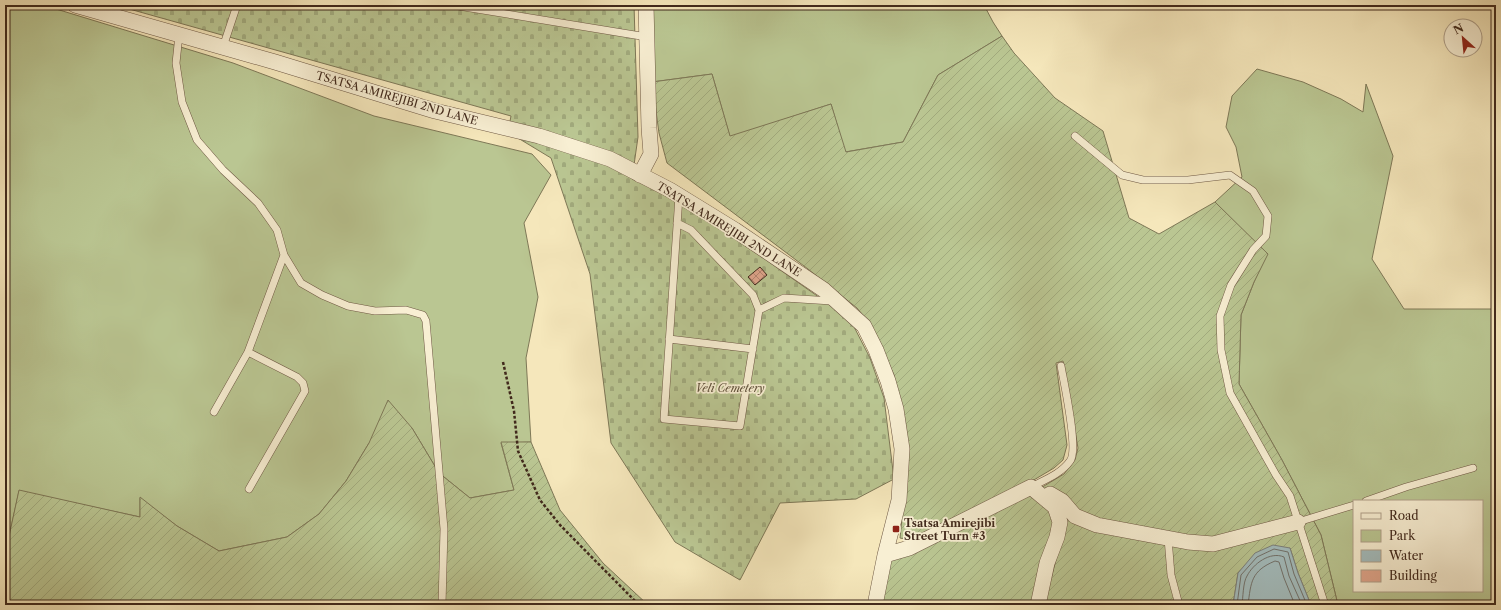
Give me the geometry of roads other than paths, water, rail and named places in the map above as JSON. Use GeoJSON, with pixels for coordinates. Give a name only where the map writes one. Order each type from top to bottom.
{"type":"FeatureCollection","features":[{"type":"Feature","properties":{"kind":"street","name":"TSATSA AMIREJIBI 2ND LANE"},"geometry":{"type":"LineString","coordinates":[[75,5],[223,47],[435,111],[539,136],[610,159],[679,196],[735,230],[824,290],[864,326],[888,381],[896,409],[902,449],[899,500],[885,555],[875,605]]}},
{"type":"Feature","properties":{"kind":"street"},"geometry":{"type":"LineString","coordinates":[[640,175],[651,154],[646,5]]}},
{"type":"Feature","properties":{"kind":"street"},"geometry":{"type":"LineString","coordinates":[[885,555],[909,548],[1031,487],[1044,490],[1062,501],[1075,516],[1097,525],[1188,542],[1213,544],[1298,522]]}},
{"type":"Feature","properties":{"kind":"street"},"geometry":{"type":"LineString","coordinates":[[1031,487],[1055,507],[1060,522],[1057,537],[1047,563],[1038,605]]}},
{"type":"Feature","properties":{"kind":"lane"},"geometry":{"type":"LineString","coordinates":[[223,47],[237,5]]}},
{"type":"Feature","properties":{"kind":"lane"},"geometry":{"type":"LineString","coordinates":[[452,5],[647,37]]}},
{"type":"Feature","properties":{"kind":"lane"},"geometry":{"type":"LineString","coordinates":[[179,35],[176,63],[182,102],[197,140],[223,170],[258,202],[277,230],[284,256],[300,283],[322,295],[348,306],[375,311],[406,310],[423,315],[426,321],[444,529],[442,605]]}},
{"type":"Feature","properties":{"kind":"lane"},"geometry":{"type":"LineString","coordinates":[[1075,136],[1122,175],[1144,180],[1188,180],[1230,175],[1253,191],[1268,216],[1266,236],[1253,250],[1231,285],[1220,316],[1221,350],[1230,393],[1276,475],[1290,496],[1325,605]]}},
{"type":"Feature","properties":{"kind":"lane"},"geometry":{"type":"LineString","coordinates":[[677,223],[691,230],[752,295],[760,310],[740,426],[664,419],[669,339],[677,223],[679,196]]}},
{"type":"Feature","properties":{"kind":"lane"},"geometry":{"type":"LineString","coordinates":[[214,412],[248,352],[284,256]]}},
{"type":"Feature","properties":{"kind":"lane"},"geometry":{"type":"LineString","coordinates":[[760,310],[784,298],[836,301]]}},
{"type":"Feature","properties":{"kind":"lane"},"geometry":{"type":"LineString","coordinates":[[669,339],[753,349]]}},
{"type":"Feature","properties":{"kind":"lane"},"geometry":{"type":"LineString","coordinates":[[248,352],[297,377],[303,383],[305,392],[249,489]]}},
{"type":"Feature","properties":{"kind":"lane"},"geometry":{"type":"LineString","coordinates":[[1031,487],[1058,472],[1071,460],[1073,450],[1072,430],[1061,366]]}},
{"type":"Feature","properties":{"kind":"lane"},"geometry":{"type":"LineString","coordinates":[[1369,500],[1406,487],[1473,468]]}},
{"type":"Feature","properties":{"kind":"lane"},"geometry":{"type":"LineString","coordinates":[[1298,522],[1353,505]]}},
{"type":"Feature","properties":{"kind":"lane"},"geometry":{"type":"LineString","coordinates":[[1168,538],[1171,575],[1179,605]]}},
{"type":"Feature","properties":{"kind":"water"},"geometry":{"type":"Polygon","coordinates":[[[1273,545],[1290,548],[1311,605],[1233,605],[1238,573],[1255,553],[1273,545]]]}},
{"type":"Feature","properties":{"kind":"place","name":"Tsatsa Amirejibi Street Turn #3"},"geometry":{"type":"Point","coordinates":[896,529]}},
{"type":"Feature","properties":{"kind":"park label","name":"Veli Cemetery"},"geometry":{"type":"Point","coordinates":[730,388]}}]}
